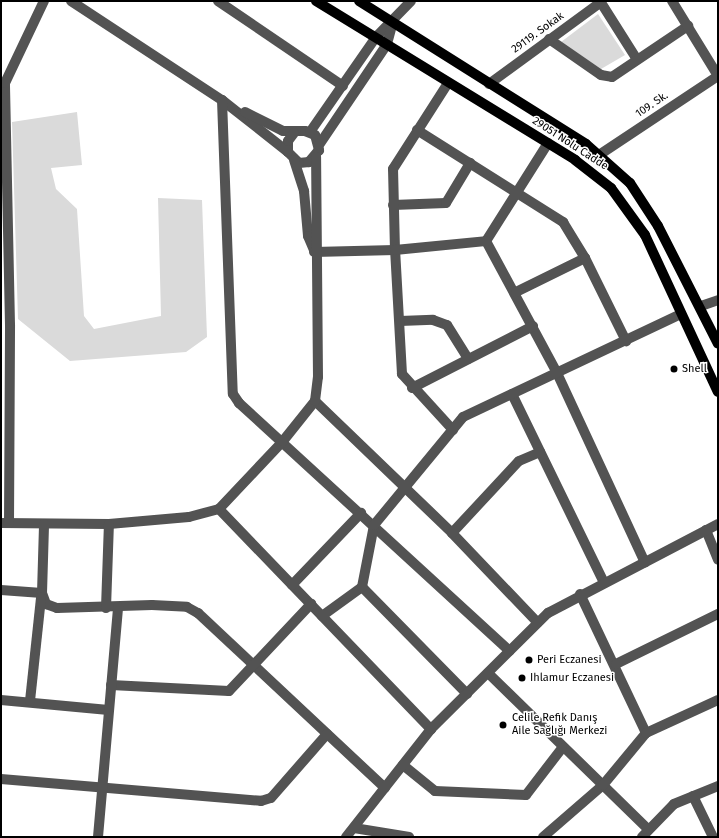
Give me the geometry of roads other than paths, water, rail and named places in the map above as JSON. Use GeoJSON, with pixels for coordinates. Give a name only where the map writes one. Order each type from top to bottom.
{"type":"FeatureCollection","features":[{"type":"Feature","properties":{"kind":"main road","name":"29051 Nolu Cadde"},"geometry":{"type":"LineString","coordinates":[[316,1],[592,171],[622,199],[645,235],[718,392]]}},
{"type":"Feature","properties":{"kind":"main road","name":"29051 Nolu Cadde"},"geometry":{"type":"LineString","coordinates":[[359,1],[599,155],[630,183],[658,226],[701,306],[718,344]]}},
{"type":"Feature","properties":{"kind":"street"},"geometry":{"type":"LineString","coordinates":[[44,1],[5,83],[3,104],[4,205],[10,359],[5,451],[5,523],[109,524],[189,517],[219,509],[284,441],[315,401],[318,377],[314,252],[319,224],[316,156],[319,145],[387,44],[393,22]]}},
{"type":"Feature","properties":{"kind":"street"},"geometry":{"type":"LineString","coordinates":[[71,1],[222,100],[288,152],[294,160],[304,191],[308,236],[314,252]]}},
{"type":"Feature","properties":{"kind":"street"},"geometry":{"type":"LineString","coordinates":[[218,1],[343,86]]}},
{"type":"Feature","properties":{"kind":"street"},"geometry":{"type":"LineString","coordinates":[[310,132],[376,37],[393,22],[411,1]]}},
{"type":"Feature","properties":{"kind":"street"},"geometry":{"type":"LineString","coordinates":[[672,1],[718,76]]}},
{"type":"Feature","properties":{"kind":"street"},"geometry":{"type":"LineString","coordinates":[[601,2],[636,58]]}},
{"type":"Feature","properties":{"kind":"street","name":"29119. Sokak"},"geometry":{"type":"LineString","coordinates":[[489,84],[601,2]]}},
{"type":"Feature","properties":{"kind":"street"},"geometry":{"type":"LineString","coordinates":[[549,39],[606,77],[688,26]]}},
{"type":"Feature","properties":{"kind":"street","name":"109. Sk."},"geometry":{"type":"LineString","coordinates":[[599,155],[718,76]]}},
{"type":"Feature","properties":{"kind":"street"},"geometry":{"type":"LineString","coordinates":[[448,83],[393,169],[393,205],[402,374],[412,388],[453,430]]}},
{"type":"Feature","properties":{"kind":"street"},"geometry":{"type":"LineString","coordinates":[[222,100],[294,133],[310,132]]}},
{"type":"Feature","properties":{"kind":"street"},"geometry":{"type":"LineString","coordinates":[[222,100],[230,385],[239,404],[284,441],[510,651]]}},
{"type":"Feature","properties":{"kind":"street"},"geometry":{"type":"LineString","coordinates":[[417,130],[517,192],[562,222],[585,258],[626,341]]}},
{"type":"Feature","properties":{"kind":"street"},"geometry":{"type":"LineString","coordinates":[[310,132],[319,145]]}},
{"type":"Feature","properties":{"kind":"street"},"geometry":{"type":"LineString","coordinates":[[288,152],[288,141],[294,133]]}},
{"type":"Feature","properties":{"kind":"street"},"geometry":{"type":"LineString","coordinates":[[486,241],[548,143]]}},
{"type":"Feature","properties":{"kind":"street"},"geometry":{"type":"LineString","coordinates":[[294,160],[304,163],[316,156]]}},
{"type":"Feature","properties":{"kind":"street"},"geometry":{"type":"LineString","coordinates":[[393,205],[446,202],[470,163]]}},
{"type":"Feature","properties":{"kind":"street"},"geometry":{"type":"LineString","coordinates":[[314,252],[395,250],[486,241]]}},
{"type":"Feature","properties":{"kind":"street"},"geometry":{"type":"LineString","coordinates":[[486,241],[516,292],[557,373],[645,563]]}},
{"type":"Feature","properties":{"kind":"street"},"geometry":{"type":"LineString","coordinates":[[516,292],[585,258]]}},
{"type":"Feature","properties":{"kind":"street"},"geometry":{"type":"LineString","coordinates":[[701,306],[718,300]]}},
{"type":"Feature","properties":{"kind":"street"},"geometry":{"type":"LineString","coordinates":[[322,616],[362,587],[374,525],[463,417],[681,314]]}},
{"type":"Feature","properties":{"kind":"street"},"geometry":{"type":"LineString","coordinates":[[400,321],[433,320],[446,325],[468,359]]}},
{"type":"Feature","properties":{"kind":"street"},"geometry":{"type":"LineString","coordinates":[[412,388],[533,326]]}},
{"type":"Feature","properties":{"kind":"street"},"geometry":{"type":"LineString","coordinates":[[1,368],[10,359]]}},
{"type":"Feature","properties":{"kind":"street"},"geometry":{"type":"LineString","coordinates":[[512,394],[604,582]]}},
{"type":"Feature","properties":{"kind":"street"},"geometry":{"type":"LineString","coordinates":[[315,401],[452,533],[538,623]]}},
{"type":"Feature","properties":{"kind":"street"},"geometry":{"type":"LineString","coordinates":[[452,533],[519,461],[540,452]]}},
{"type":"Feature","properties":{"kind":"street"},"geometry":{"type":"LineString","coordinates":[[219,509],[431,729]]}},
{"type":"Feature","properties":{"kind":"street"},"geometry":{"type":"LineString","coordinates":[[292,585],[361,513]]}},
{"type":"Feature","properties":{"kind":"street"},"geometry":{"type":"LineString","coordinates":[[30,701],[42,595],[44,524]]}},
{"type":"Feature","properties":{"kind":"street"},"geometry":{"type":"LineString","coordinates":[[106,608],[109,524]]}},
{"type":"Feature","properties":{"kind":"street"},"geometry":{"type":"LineString","coordinates":[[346,837],[431,729],[538,623],[580,594],[645,563],[718,524]]}},
{"type":"Feature","properties":{"kind":"street"},"geometry":{"type":"LineString","coordinates":[[706,530],[718,560]]}},
{"type":"Feature","properties":{"kind":"street"},"geometry":{"type":"LineString","coordinates":[[362,587],[467,694]]}},
{"type":"Feature","properties":{"kind":"street"},"geometry":{"type":"LineString","coordinates":[[1,590],[42,595],[57,608],[187,607],[198,612],[385,788]]}},
{"type":"Feature","properties":{"kind":"street"},"geometry":{"type":"LineString","coordinates":[[580,594],[616,664],[646,732]]}},
{"type":"Feature","properties":{"kind":"street"},"geometry":{"type":"LineString","coordinates":[[111,685],[229,690],[256,666],[311,604]]}},
{"type":"Feature","properties":{"kind":"street"},"geometry":{"type":"LineString","coordinates":[[98,837],[118,608]]}},
{"type":"Feature","properties":{"kind":"street"},"geometry":{"type":"LineString","coordinates":[[616,664],[718,614]]}},
{"type":"Feature","properties":{"kind":"street"},"geometry":{"type":"LineString","coordinates":[[488,673],[562,748],[603,785],[645,833],[674,804],[718,786]]}},
{"type":"Feature","properties":{"kind":"street"},"geometry":{"type":"LineString","coordinates":[[1,700],[30,701],[109,710]]}},
{"type":"Feature","properties":{"kind":"street"},"geometry":{"type":"LineString","coordinates":[[543,837],[603,785],[646,732],[718,700]]}},
{"type":"Feature","properties":{"kind":"street"},"geometry":{"type":"LineString","coordinates":[[1,778],[261,801],[271,798],[327,734]]}},
{"type":"Feature","properties":{"kind":"street"},"geometry":{"type":"LineString","coordinates":[[403,766],[424,785],[442,792],[526,795],[562,748]]}},
{"type":"Feature","properties":{"kind":"street"},"geometry":{"type":"LineString","coordinates":[[693,796],[713,837]]}},
{"type":"Feature","properties":{"kind":"street"},"geometry":{"type":"LineString","coordinates":[[354,828],[409,837]]}},
{"type":"Feature","properties":{"kind":"place","name":"Shell"},"geometry":{"type":"Point","coordinates":[674,369]}},
{"type":"Feature","properties":{"kind":"place","name":"Peri Eczanesi"},"geometry":{"type":"Point","coordinates":[529,660]}},
{"type":"Feature","properties":{"kind":"place","name":"Ihlamur Eczanesi"},"geometry":{"type":"Point","coordinates":[522,678]}},
{"type":"Feature","properties":{"kind":"place","name":"Celile Refik Danış Aile Sağlığı Merkezi"},"geometry":{"type":"Point","coordinates":[503,725]}}]}
